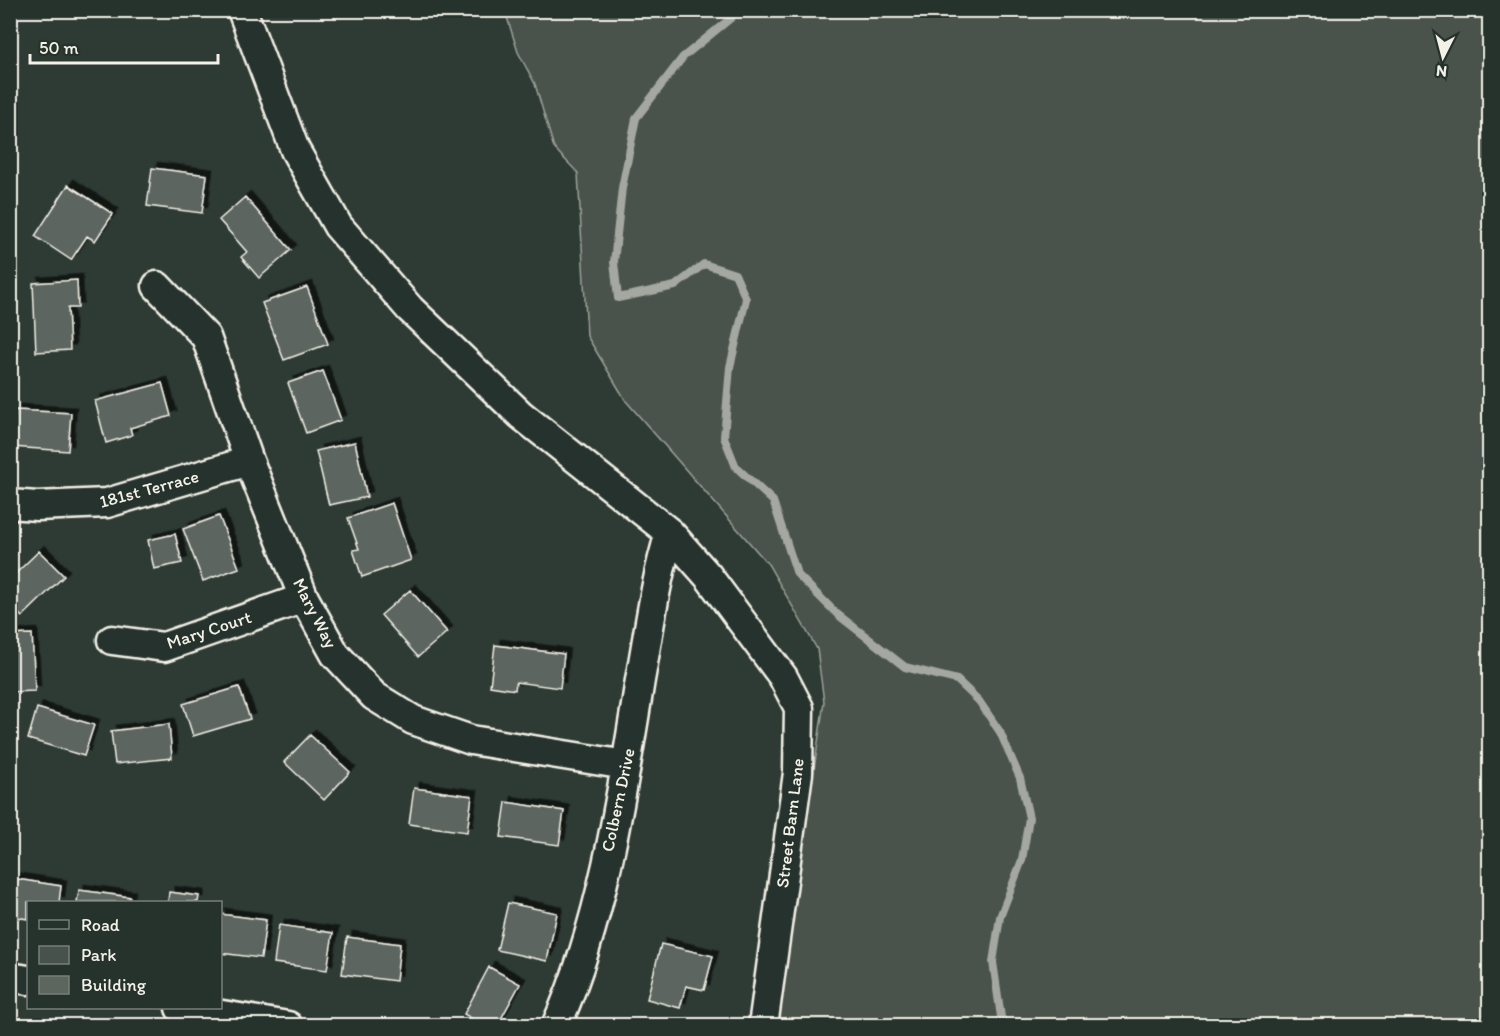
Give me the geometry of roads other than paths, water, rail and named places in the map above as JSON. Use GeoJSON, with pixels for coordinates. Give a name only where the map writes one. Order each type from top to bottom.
{"type":"FeatureCollection","features":[{"type":"Feature","properties":{"kind":"street","name":"Street Barn Lane"},"geometry":{"type":"LineString","coordinates":[[242,10],[295,150],[338,226],[410,309],[521,415],[670,533],[708,576],[783,677],[799,708],[798,773],[763,1026]]}},
{"type":"Feature","properties":{"kind":"street","name":"Mary Way"},"geometry":{"type":"LineString","coordinates":[[157,286],[206,337],[249,461],[304,598],[335,654],[374,696],[413,720],[471,740],[627,765]]}},
{"type":"Feature","properties":{"kind":"street","name":"181st Terrace"},"geometry":{"type":"LineString","coordinates":[[10,504],[37,506],[107,503],[249,461]]}},
{"type":"Feature","properties":{"kind":"street","name":"Colbern Drive"},"geometry":{"type":"LineString","coordinates":[[556,1026],[573,990],[586,948],[627,765],[659,570],[670,533]]}},
{"type":"Feature","properties":{"kind":"street","name":"Mary Court"},"geometry":{"type":"LineString","coordinates":[[112,640],[164,647],[304,598]]}},
{"type":"Feature","properties":{"kind":"street"},"geometry":{"type":"LineString","coordinates":[[10,976],[27,980]]}},
{"type":"Feature","properties":{"kind":"street"},"geometry":{"type":"LineString","coordinates":[[182,1009],[207,1019],[288,1026]]}},
{"type":"Feature","properties":{"kind":"waterway"},"geometry":{"type":"LineString","coordinates":[[734,10],[731,18],[683,57],[636,118],[622,188],[614,262],[618,298],[675,286],[704,264],[735,274],[746,299],[730,367],[724,437],[736,467],[773,501],[797,574],[837,614],[905,667],[957,680],[979,701],[1000,732],[1020,778],[1029,818],[1022,860],[1000,917],[993,962],[1001,1017],[1005,1026]]}}]}
